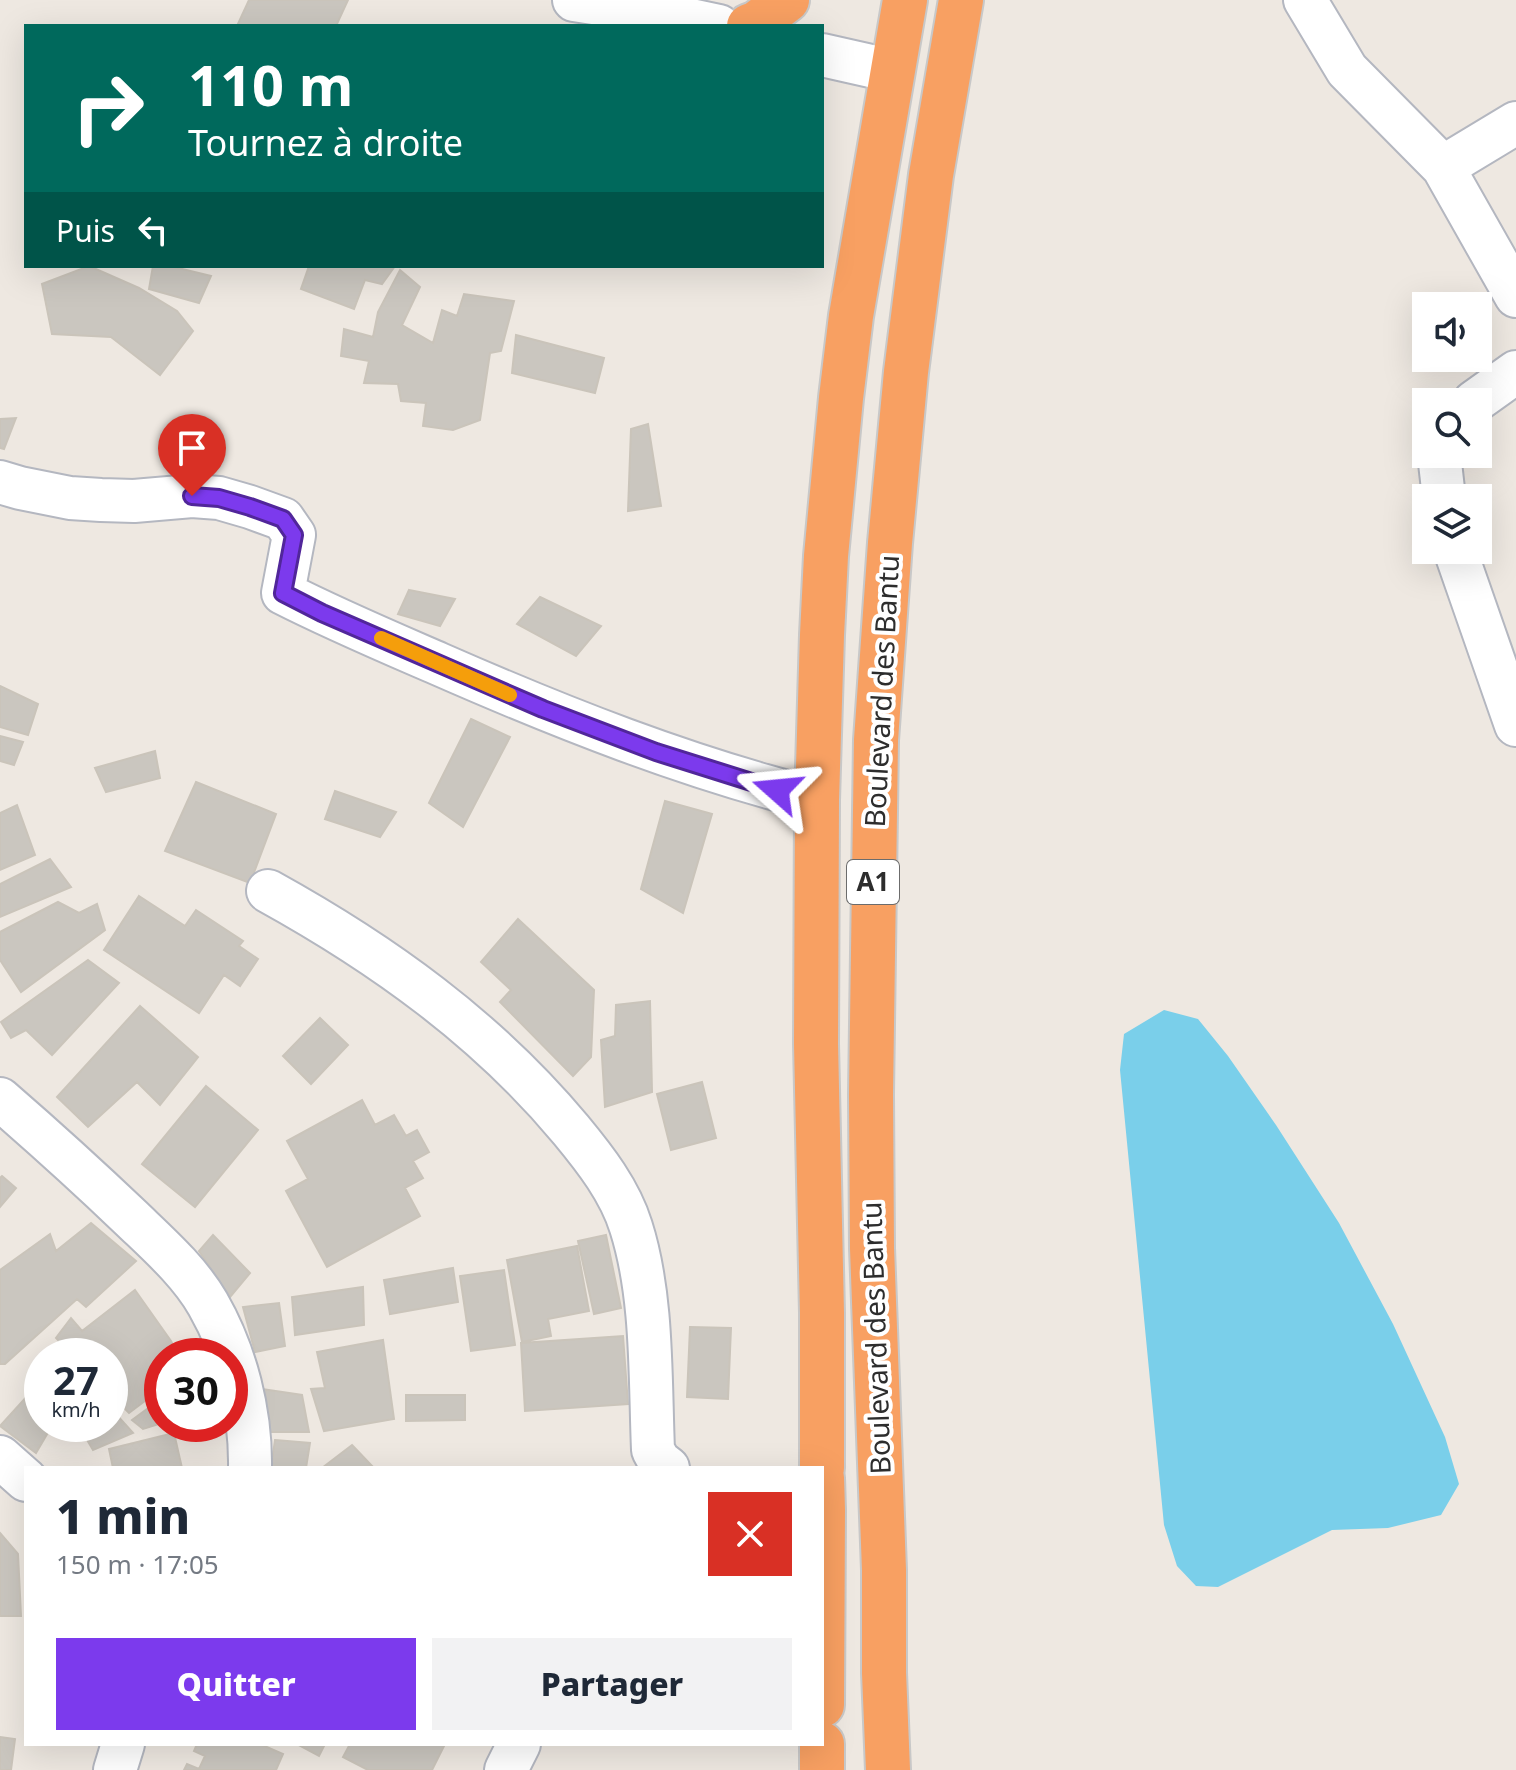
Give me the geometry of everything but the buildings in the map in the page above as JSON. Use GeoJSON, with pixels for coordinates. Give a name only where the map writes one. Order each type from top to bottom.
{"type":"FeatureCollection","features":[{"type":"Feature","properties":{"kind":"highway"},"geometry":{"type":"LineString","coordinates":[[754,24],[787,0]]}},
{"type":"Feature","properties":{"kind":"highway","name":"Boulevard des Bantu"},"geometry":{"type":"LineString","coordinates":[[822,1466],[816,1044],[817,800],[822,635],[832,480],[851,316],[905,0]]}},
{"type":"Feature","properties":{"kind":"highway","name":"Boulevard des Bantu"},"geometry":{"type":"LineString","coordinates":[[888,1770],[872,1233],[876,740],[906,372],[931,175],[961,0]]}},
{"type":"Feature","properties":{"kind":"highway"},"geometry":{"type":"LineString","coordinates":[[822,1746],[822,1770]]}},
{"type":"Feature","properties":{"kind":"street"},"geometry":{"type":"LineString","coordinates":[[574,0],[710,24]]}},
{"type":"Feature","properties":{"kind":"street"},"geometry":{"type":"LineString","coordinates":[[1305,0],[1347,70],[1443,167],[1516,296]]}},
{"type":"Feature","properties":{"kind":"street"},"geometry":{"type":"LineString","coordinates":[[824,55],[893,71]]}},
{"type":"Feature","properties":{"kind":"street"},"geometry":{"type":"LineString","coordinates":[[1443,167],[1516,123]]}},
{"type":"Feature","properties":{"kind":"street"},"geometry":{"type":"LineString","coordinates":[[1492,389],[1516,372]]}},
{"type":"Feature","properties":{"kind":"street"},"geometry":{"type":"LineString","coordinates":[[0,482],[70,498],[134,501],[192,496],[219,498],[283,519],[294,535],[283,593],[322,613],[587,726],[656,752],[817,800]]}},
{"type":"Feature","properties":{"kind":"street"},"geometry":{"type":"LineString","coordinates":[[1460,564],[1516,725]]}},
{"type":"Feature","properties":{"kind":"street"},"geometry":{"type":"LineString","coordinates":[[268,891],[375,955],[490,1044],[544,1099],[591,1154],[621,1202],[638,1250],[649,1347],[653,1450],[665,1466]]}},
{"type":"Feature","properties":{"kind":"street"},"geometry":{"type":"LineString","coordinates":[[0,1099],[83,1172],[163,1249],[207,1303],[234,1366],[244,1404],[250,1466]]}},
{"type":"Feature","properties":{"kind":"street"},"geometry":{"type":"LineString","coordinates":[[0,1457],[24,1478]]}},
{"type":"Feature","properties":{"kind":"street"},"geometry":{"type":"LineString","coordinates":[[115,1770],[122,1746]]}},
{"type":"Feature","properties":{"kind":"street"},"geometry":{"type":"LineString","coordinates":[[506,1770],[518,1746]]}},
{"type":"Feature","properties":{"kind":"water"},"geometry":{"type":"Polygon","coordinates":[[[1164,1010],[1198,1019],[1276,1125],[1339,1223],[1393,1324],[1445,1437],[1459,1484],[1441,1515],[1388,1528],[1332,1530],[1218,1587],[1196,1586],[1177,1566],[1164,1525],[1120,1070],[1124,1034],[1164,1010]]]}},
{"type":"Feature","properties":{"kind":"slow traffic"},"geometry":{"type":"LineString","coordinates":[[381,638],[510,695]]}},
{"type":"Feature","properties":{"kind":"route"},"geometry":{"type":"LineString","coordinates":[[192,496],[219,498],[283,519],[294,535],[283,593],[322,613],[587,726],[656,752],[777,790]]}}]}
